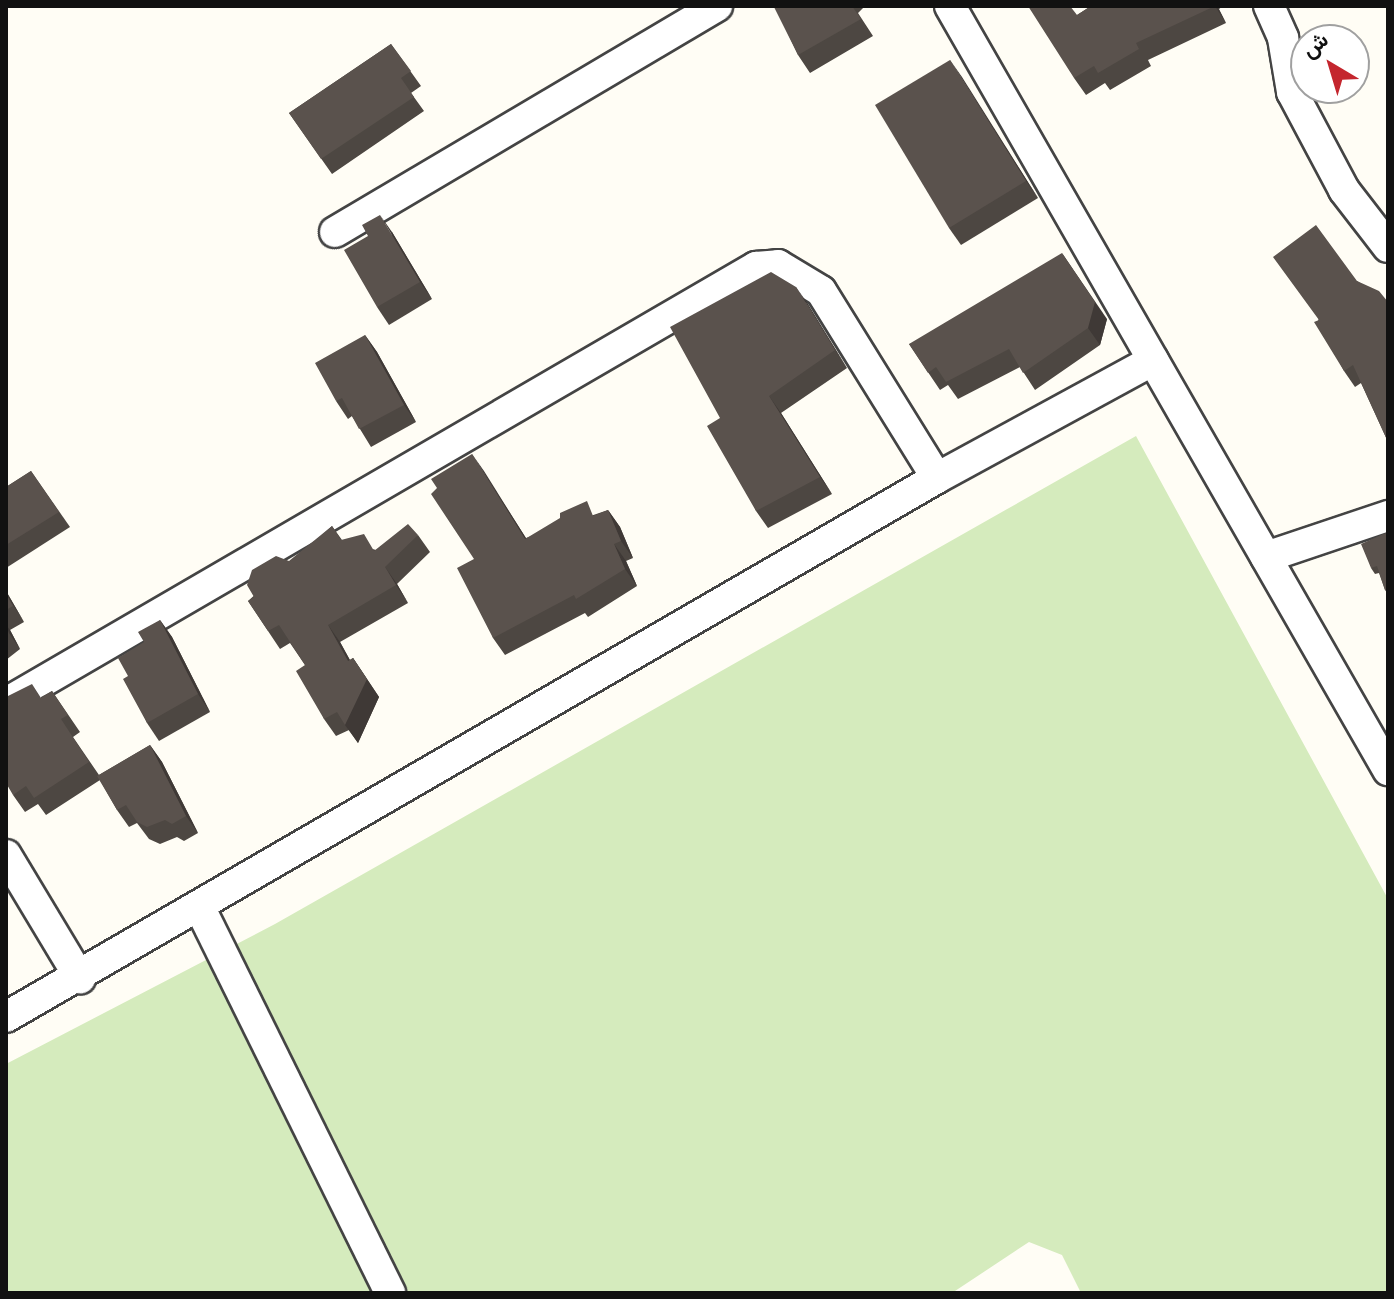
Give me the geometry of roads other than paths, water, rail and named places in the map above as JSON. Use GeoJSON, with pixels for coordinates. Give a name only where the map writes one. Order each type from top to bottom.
{"type":"FeatureCollection","features":[{"type":"Feature","properties":{"kind":"street"},"geometry":{"type":"LineString","coordinates":[[335,232],[717,6]]}},
{"type":"Feature","properties":{"kind":"street"},"geometry":{"type":"LineString","coordinates":[[950,6],[1388,770]]}},
{"type":"Feature","properties":{"kind":"street"},"geometry":{"type":"LineString","coordinates":[[1269,6],[1283,38],[1292,92],[1344,190],[1388,247]]}},
{"type":"Feature","properties":{"kind":"street"},"geometry":{"type":"LineString","coordinates":[[6,703],[756,267],[778,265],[821,291],[937,478]]}},
{"type":"Feature","properties":{"kind":"street"},"geometry":{"type":"LineString","coordinates":[[6,1017],[80,978],[937,478],[1153,360]]}},
{"type":"Feature","properties":{"kind":"street"},"geometry":{"type":"LineString","coordinates":[[1266,557],[1388,516]]}},
{"type":"Feature","properties":{"kind":"street"},"geometry":{"type":"LineString","coordinates":[[6,855],[80,978]]}},
{"type":"Feature","properties":{"kind":"street"},"geometry":{"type":"LineString","coordinates":[[200,908],[390,1293]]}}]}
